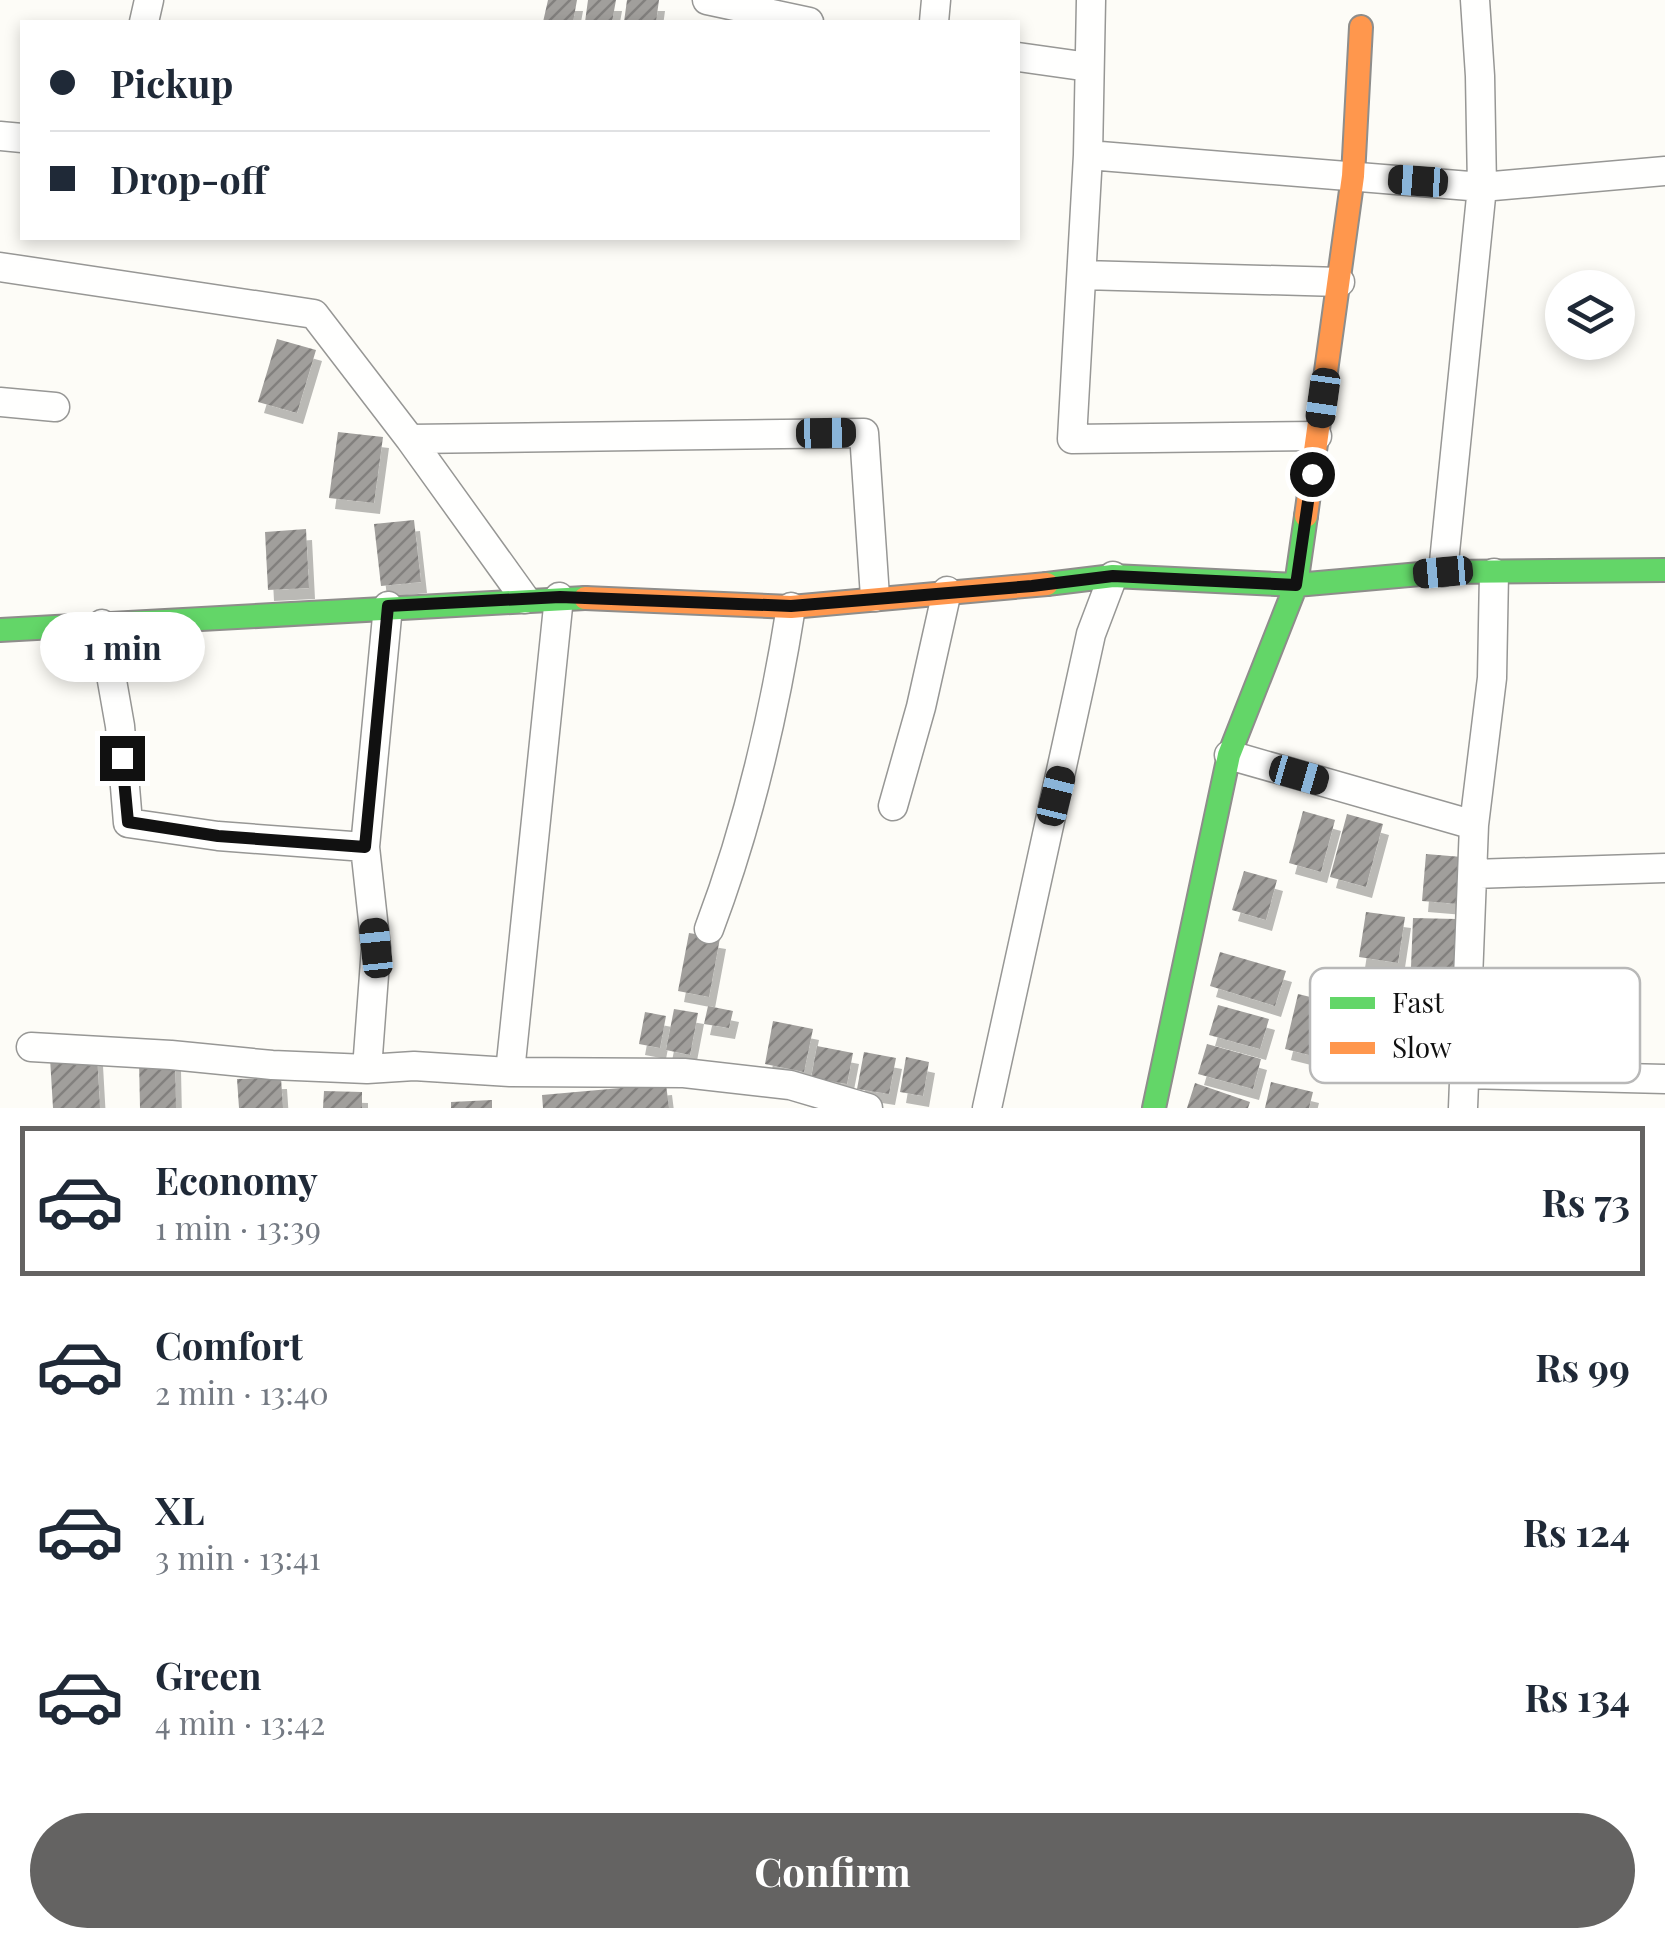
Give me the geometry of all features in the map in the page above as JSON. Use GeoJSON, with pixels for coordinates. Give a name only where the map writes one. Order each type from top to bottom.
{"type":"FeatureCollection","features":[{"type":"Feature","properties":{"kind":"street"},"geometry":{"type":"LineString","coordinates":[[707,0],[755,6],[802,20]]}},
{"type":"Feature","properties":{"kind":"street"},"geometry":{"type":"LineString","coordinates":[[1091,0],[1088,155],[1072,440],[1317,436]]}},
{"type":"Feature","properties":{"kind":"street"},"geometry":{"type":"LineString","coordinates":[[1443,572],[1482,187],[1475,0]]}},
{"type":"Feature","properties":{"kind":"street"},"geometry":{"type":"LineString","coordinates":[[1154,1108],[1229,756],[1296,585],[1353,176],[1361,27]]}},
{"type":"Feature","properties":{"kind":"street"},"geometry":{"type":"LineString","coordinates":[[1020,57],[1089,67]]}},
{"type":"Feature","properties":{"kind":"street"},"geometry":{"type":"LineString","coordinates":[[1088,155],[1482,187],[1665,172]]}},
{"type":"Feature","properties":{"kind":"street"},"geometry":{"type":"LineString","coordinates":[[0,267],[314,314],[525,599]]}},
{"type":"Feature","properties":{"kind":"street"},"geometry":{"type":"LineString","coordinates":[[1082,275],[1340,282]]}},
{"type":"Feature","properties":{"kind":"street"},"geometry":{"type":"LineString","coordinates":[[0,402],[55,408]]}},
{"type":"Feature","properties":{"kind":"street"},"geometry":{"type":"LineString","coordinates":[[410,439],[864,433],[875,597]]}},
{"type":"Feature","properties":{"kind":"street"},"geometry":{"type":"LineString","coordinates":[[0,630],[560,597],[791,606],[1113,576],[1296,585],[1443,572],[1665,570]]}},
{"type":"Feature","properties":{"kind":"street"},"geometry":{"type":"LineString","coordinates":[[1469,968],[1474,825],[1492,678],[1494,573]]}},
{"type":"Feature","properties":{"kind":"street"},"geometry":{"type":"LineString","coordinates":[[987,1108],[1091,634],[1113,576]]}},
{"type":"Feature","properties":{"kind":"street"},"geometry":{"type":"LineString","coordinates":[[893,806],[947,591]]}},
{"type":"Feature","properties":{"kind":"street"},"geometry":{"type":"LineString","coordinates":[[510,1072],[560,597]]}},
{"type":"Feature","properties":{"kind":"street"},"geometry":{"type":"LineString","coordinates":[[367,1068],[376,948],[365,847],[388,606]]}},
{"type":"Feature","properties":{"kind":"street"},"geometry":{"type":"LineString","coordinates":[[708,929],[732,867],[783,659],[791,606]]}},
{"type":"Feature","properties":{"kind":"street"},"geometry":{"type":"LineString","coordinates":[[102,624],[120,726],[128,822],[218,836],[365,847]]}},
{"type":"Feature","properties":{"kind":"street"},"geometry":{"type":"LineString","coordinates":[[1229,756],[1474,825]]}},
{"type":"Feature","properties":{"kind":"street"},"geometry":{"type":"LineString","coordinates":[[1472,874],[1665,868]]}},
{"type":"Feature","properties":{"kind":"street"},"geometry":{"type":"LineString","coordinates":[[31,1048],[170,1054],[272,1065],[684,1073],[790,1086],[868,1108]]}},
{"type":"Feature","properties":{"kind":"street"},"geometry":{"type":"LineString","coordinates":[[1640,1078],[1665,1078]]}},
{"type":"Feature","properties":{"kind":"street"},"geometry":{"type":"LineString","coordinates":[[1463,1108],[1464,1083]]}},
{"type":"Feature","properties":{"kind":"building"},"geometry":{"type":"Polygon","coordinates":[[[548,0],[577,0],[573,20],[543,20],[548,0]]]}},
{"type":"Feature","properties":{"kind":"building"},"geometry":{"type":"Polygon","coordinates":[[[588,0],[616,0],[612,20],[585,20],[588,0]]]}},
{"type":"Feature","properties":{"kind":"building"},"geometry":{"type":"Polygon","coordinates":[[[627,0],[659,0],[656,20],[624,20],[627,0]]]}},
{"type":"Feature","properties":{"kind":"building"},"geometry":{"type":"Polygon","coordinates":[[[277,339],[316,350],[297,413],[258,402],[277,339]]]}},
{"type":"Feature","properties":{"kind":"building"},"geometry":{"type":"Polygon","coordinates":[[[338,432],[383,437],[374,503],[329,498],[338,432]]]}},
{"type":"Feature","properties":{"kind":"building"},"geometry":{"type":"Polygon","coordinates":[[[414,520],[421,582],[381,586],[374,524],[414,520]]]}},
{"type":"Feature","properties":{"kind":"building"},"geometry":{"type":"Polygon","coordinates":[[[306,529],[309,588],[268,590],[265,532],[306,529]]]}},
{"type":"Feature","properties":{"kind":"building"},"geometry":{"type":"Polygon","coordinates":[[[1303,811],[1335,820],[1321,872],[1289,863],[1303,811]]]}},
{"type":"Feature","properties":{"kind":"building"},"geometry":{"type":"Polygon","coordinates":[[[1347,814],[1383,824],[1366,887],[1330,877],[1347,814]]]}},
{"type":"Feature","properties":{"kind":"building"},"geometry":{"type":"Polygon","coordinates":[[[1426,854],[1462,857],[1458,904],[1422,901],[1426,854]]]}},
{"type":"Feature","properties":{"kind":"building"},"geometry":{"type":"Polygon","coordinates":[[[1244,871],[1277,880],[1266,920],[1232,910],[1244,871]]]}},
{"type":"Feature","properties":{"kind":"building"},"geometry":{"type":"Polygon","coordinates":[[[1366,912],[1405,917],[1398,963],[1359,957],[1366,912]]]}},
{"type":"Feature","properties":{"kind":"building"},"geometry":{"type":"Polygon","coordinates":[[[1413,918],[1456,919],[1455,968],[1411,967],[1413,918]]]}},
{"type":"Feature","properties":{"kind":"building"},"geometry":{"type":"Polygon","coordinates":[[[689,933],[720,938],[709,997],[678,991],[689,933]]]}},
{"type":"Feature","properties":{"kind":"building"},"geometry":{"type":"Polygon","coordinates":[[[1220,952],[1286,971],[1275,1006],[1210,986],[1220,952]]]}},
{"type":"Feature","properties":{"kind":"building"},"geometry":{"type":"Polygon","coordinates":[[[1298,994],[1310,997],[1310,1055],[1285,1049],[1298,994]]]}},
{"type":"Feature","properties":{"kind":"building"},"geometry":{"type":"Polygon","coordinates":[[[1218,1005],[1269,1019],[1260,1049],[1209,1035],[1218,1005]]]}},
{"type":"Feature","properties":{"kind":"building"},"geometry":{"type":"Polygon","coordinates":[[[708,1006],[733,1011],[729,1028],[704,1024],[708,1006]]]}},
{"type":"Feature","properties":{"kind":"building"},"geometry":{"type":"Polygon","coordinates":[[[674,1009],[698,1013],[690,1055],[666,1050],[674,1009]]]}},
{"type":"Feature","properties":{"kind":"building"},"geometry":{"type":"Polygon","coordinates":[[[645,1012],[666,1016],[660,1048],[639,1044],[645,1012]]]}},
{"type":"Feature","properties":{"kind":"building"},"geometry":{"type":"Polygon","coordinates":[[[773,1021],[813,1029],[804,1072],[765,1064],[773,1021]]]}},
{"type":"Feature","properties":{"kind":"building"},"geometry":{"type":"Polygon","coordinates":[[[1207,1044],[1261,1059],[1253,1089],[1198,1074],[1207,1044]]]}},
{"type":"Feature","properties":{"kind":"building"},"geometry":{"type":"Polygon","coordinates":[[[817,1046],[853,1053],[847,1084],[811,1078],[817,1046]]]}},
{"type":"Feature","properties":{"kind":"building"},"geometry":{"type":"Polygon","coordinates":[[[864,1052],[896,1058],[889,1094],[857,1089],[864,1052]]]}},
{"type":"Feature","properties":{"kind":"building"},"geometry":{"type":"Polygon","coordinates":[[[97,1055],[100,1108],[53,1108],[50,1058],[97,1055]]]}},
{"type":"Feature","properties":{"kind":"building"},"geometry":{"type":"Polygon","coordinates":[[[906,1057],[929,1062],[923,1096],[900,1092],[906,1057]]]}},
{"type":"Feature","properties":{"kind":"building"},"geometry":{"type":"Polygon","coordinates":[[[175,1059],[176,1108],[140,1108],[139,1060],[175,1059]]]}},
{"type":"Feature","properties":{"kind":"building"},"geometry":{"type":"Polygon","coordinates":[[[281,1078],[283,1108],[239,1108],[237,1079],[281,1078]]]}},
{"type":"Feature","properties":{"kind":"building"},"geometry":{"type":"Polygon","coordinates":[[[1271,1082],[1313,1092],[1309,1108],[1265,1108],[1271,1082]]]}},
{"type":"Feature","properties":{"kind":"building"},"geometry":{"type":"Polygon","coordinates":[[[1195,1083],[1250,1102],[1248,1108],[1187,1108],[1195,1083]]]}},
{"type":"Feature","properties":{"kind":"building"},"geometry":{"type":"Polygon","coordinates":[[[666,1084],[669,1108],[543,1108],[542,1095],[666,1084]]]}},
{"type":"Feature","properties":{"kind":"building"},"geometry":{"type":"Polygon","coordinates":[[[324,1091],[362,1092],[362,1108],[323,1108],[324,1091]]]}},
{"type":"Feature","properties":{"kind":"building"},"geometry":{"type":"Polygon","coordinates":[[[492,1100],[492,1108],[451,1108],[451,1102],[492,1100]]]}},
{"type":"Feature","properties":{"kind":"traffic: fast"},"geometry":{"type":"LineString","coordinates":[[1154,1108],[1229,755],[1296,585],[1306,516]]}},
{"type":"Feature","properties":{"kind":"traffic: fast"},"geometry":{"type":"LineString","coordinates":[[1047,584],[1113,576],[1296,585],[1443,572],[1665,570]]}},
{"type":"Feature","properties":{"kind":"traffic: fast"},"geometry":{"type":"LineString","coordinates":[[0,630],[585,598]]}},
{"type":"Feature","properties":{"kind":"traffic: slow"},"geometry":{"type":"LineString","coordinates":[[1306,516],[1353,176],[1361,27]]}},
{"type":"Feature","properties":{"kind":"traffic: slow"},"geometry":{"type":"LineString","coordinates":[[585,598],[791,607],[1047,584]]}},
{"type":"Feature","properties":{"kind":"route"},"geometry":{"type":"LineString","coordinates":[[122,758],[128,822],[218,836],[365,847],[388,606],[560,597],[791,606],[1113,576],[1296,585],[1312,474]]}}]}
